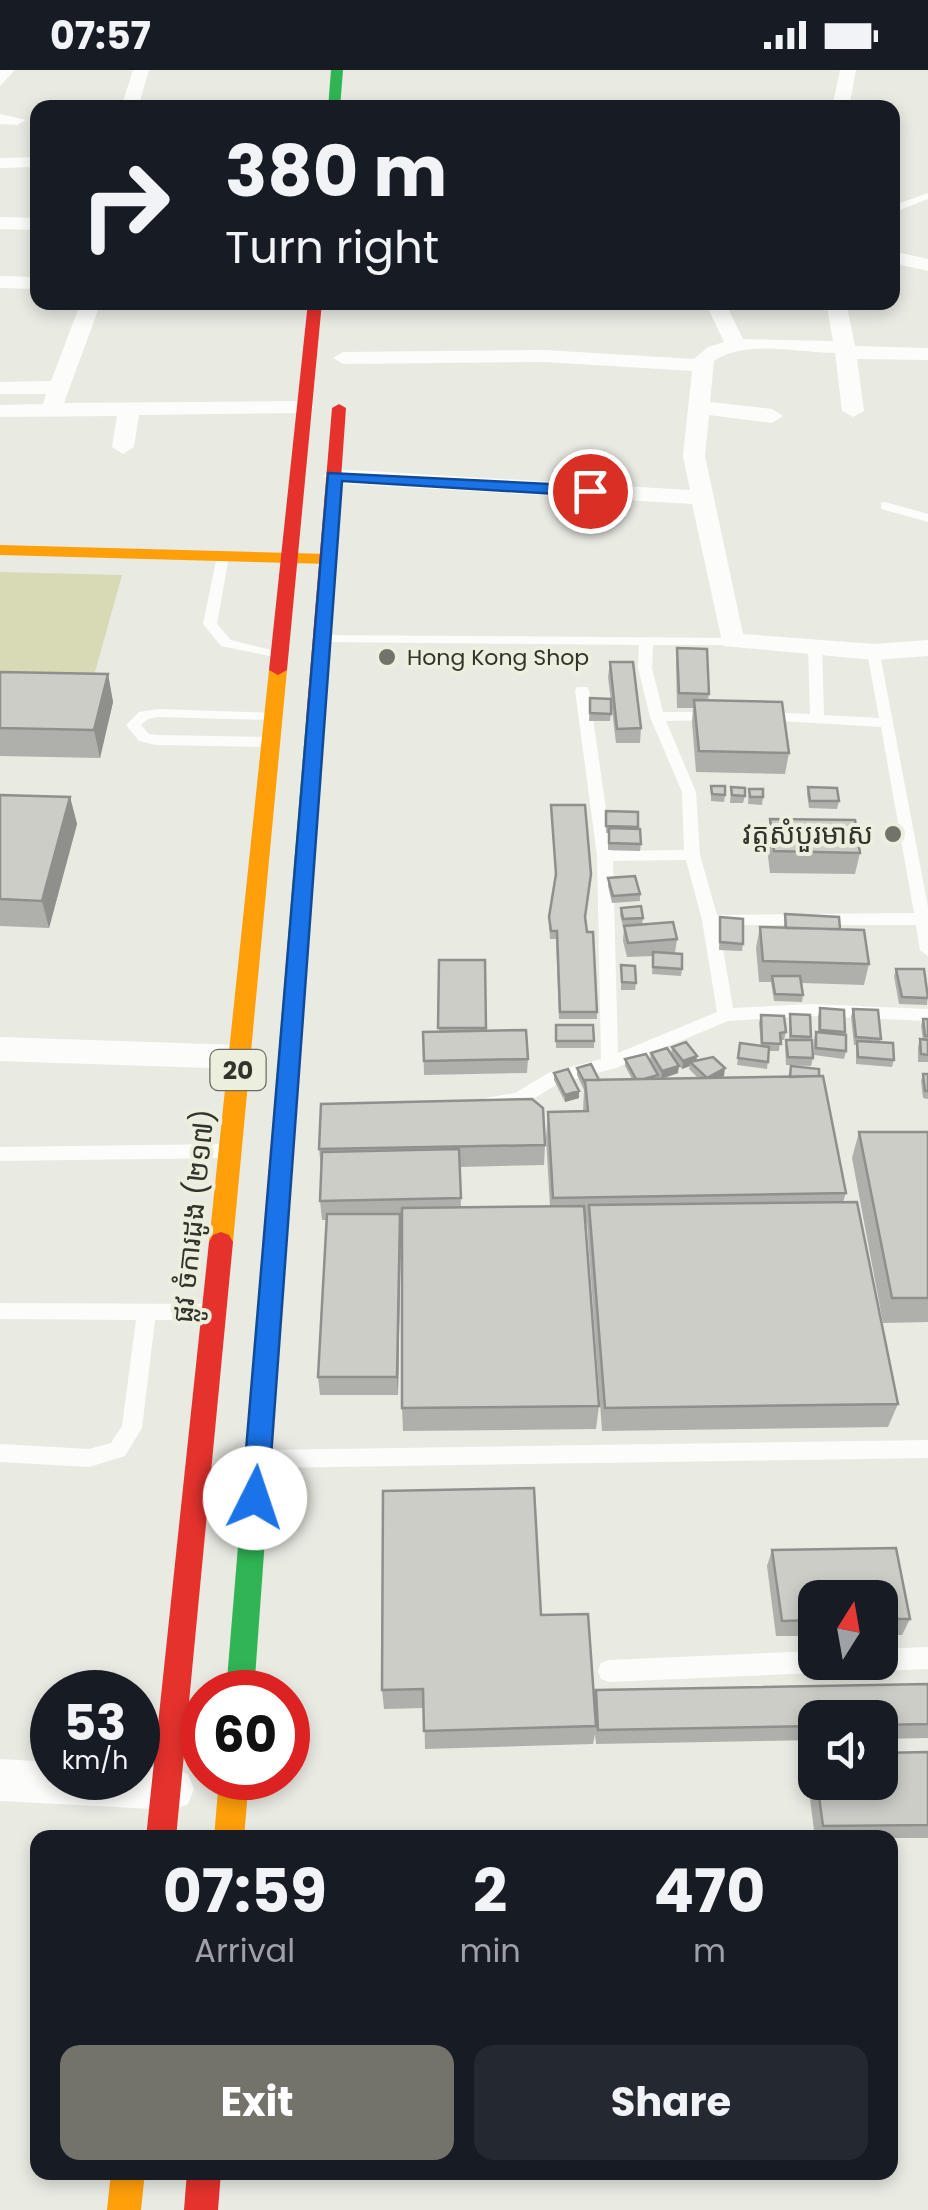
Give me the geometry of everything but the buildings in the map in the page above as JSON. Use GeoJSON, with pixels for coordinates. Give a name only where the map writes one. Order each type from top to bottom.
{"type":"FeatureCollection","features":[{"type":"Feature","properties":{"kind":"main road"},"geometry":{"type":"LineString","coordinates":[[335,100],[338,70]]}},
{"type":"Feature","properties":{"kind":"main road","name":"ផ្លូវ ចំការដូង (២១៧)"},"geometry":{"type":"LineString","coordinates":[[239,1670],[228,1459],[214,1312],[270,716],[314,310]]}},
{"type":"Feature","properties":{"kind":"main road","name":"ផ្លូវ ចំការដូង (២១៧)"},"geometry":{"type":"LineString","coordinates":[[162,1830],[166,1789],[295,1112],[321,639],[344,349]]}},
{"type":"Feature","properties":{"kind":"main road"},"geometry":{"type":"LineString","coordinates":[[0,550],[328,559]]}},
{"type":"Feature","properties":{"kind":"main road"},"geometry":{"type":"LineString","coordinates":[[230,1830],[232,1800]]}},
{"type":"Feature","properties":{"kind":"main road"},"geometry":{"type":"LineString","coordinates":[[124,2210],[127,2180]]}},
{"type":"Feature","properties":{"kind":"main road"},"geometry":{"type":"LineString","coordinates":[[201,2210],[203,2180]]}},
{"type":"Feature","properties":{"kind":"street"},"geometry":{"type":"LineString","coordinates":[[0,81],[6,70]]}},
{"type":"Feature","properties":{"kind":"street"},"geometry":{"type":"LineString","coordinates":[[131,100],[142,70]]}},
{"type":"Feature","properties":{"kind":"street"},"geometry":{"type":"LineString","coordinates":[[842,100],[848,70]]}},
{"type":"Feature","properties":{"kind":"street"},"geometry":{"type":"LineString","coordinates":[[0,163],[30,162]]}},
{"type":"Feature","properties":{"kind":"street"},"geometry":{"type":"LineString","coordinates":[[0,223],[30,224]]}},
{"type":"Feature","properties":{"kind":"street"},"geometry":{"type":"LineString","coordinates":[[900,259],[928,265]]}},
{"type":"Feature","properties":{"kind":"street"},"geometry":{"type":"LineString","coordinates":[[0,282],[30,283]]}},
{"type":"Feature","properties":{"kind":"street"},"geometry":{"type":"LineString","coordinates":[[51,410],[89,310]]}},
{"type":"Feature","properties":{"kind":"street"},"geometry":{"type":"LineString","coordinates":[[719,310],[736,346]]}},
{"type":"Feature","properties":{"kind":"street"},"geometry":{"type":"LineString","coordinates":[[837,310],[853,411]]}},
{"type":"Feature","properties":{"kind":"street"},"geometry":{"type":"LineString","coordinates":[[928,354],[718,348],[702,365],[694,456],[732,641],[874,652],[928,648]]}},
{"type":"Feature","properties":{"kind":"street"},"geometry":{"type":"LineString","coordinates":[[344,349],[702,365]]}},
{"type":"Feature","properties":{"kind":"street"},"geometry":{"type":"LineString","coordinates":[[556,356],[564,372],[583,384]]}},
{"type":"Feature","properties":{"kind":"street"},"geometry":{"type":"LineString","coordinates":[[0,388],[62,387]]}},
{"type":"Feature","properties":{"kind":"street"},"geometry":{"type":"LineString","coordinates":[[0,411],[304,407]]}},
{"type":"Feature","properties":{"kind":"street"},"geometry":{"type":"LineString","coordinates":[[698,407],[772,416]]}},
{"type":"Feature","properties":{"kind":"street"},"geometry":{"type":"LineString","coordinates":[[123,448],[129,408]]}},
{"type":"Feature","properties":{"kind":"street"},"geometry":{"type":"LineString","coordinates":[[334,476],[700,498]]}},
{"type":"Feature","properties":{"kind":"street"},"geometry":{"type":"LineString","coordinates":[[0,1049],[239,1057]]}},
{"type":"Feature","properties":{"kind":"street"},"geometry":{"type":"LineString","coordinates":[[0,1780],[180,1788]]}},
{"type":"Feature","properties":{"kind":"lane"},"geometry":{"type":"LineString","coordinates":[[900,208],[928,196]]}},
{"type":"Feature","properties":{"kind":"lane"},"geometry":{"type":"LineString","coordinates":[[916,204],[928,209]]}},
{"type":"Feature","properties":{"kind":"lane"},"geometry":{"type":"LineString","coordinates":[[885,506],[928,518]]}},
{"type":"Feature","properties":{"kind":"lane"},"geometry":{"type":"LineString","coordinates":[[223,556],[210,624],[226,643],[279,656]]}},
{"type":"Feature","properties":{"kind":"lane"},"geometry":{"type":"LineString","coordinates":[[321,639],[732,641]]}},
{"type":"Feature","properties":{"kind":"lane"},"geometry":{"type":"LineString","coordinates":[[646,640],[645,668],[657,717],[689,792],[692,855],[710,920],[726,1014]]}},
{"type":"Feature","properties":{"kind":"lane"},"geometry":{"type":"LineString","coordinates":[[815,646],[818,719]]}},
{"type":"Feature","properties":{"kind":"lane"},"geometry":{"type":"LineString","coordinates":[[874,652],[928,950]]}},
{"type":"Feature","properties":{"kind":"lane"},"geometry":{"type":"LineString","coordinates":[[582,690],[604,856],[610,1063]]}},
{"type":"Feature","properties":{"kind":"lane"},"geometry":{"type":"LineString","coordinates":[[268,742],[156,740],[144,738],[133,726],[144,714],[270,716]]}},
{"type":"Feature","properties":{"kind":"lane"},"geometry":{"type":"LineString","coordinates":[[657,717],[729,716]]}},
{"type":"Feature","properties":{"kind":"lane"},"geometry":{"type":"LineString","coordinates":[[746,716],[888,723]]}},
{"type":"Feature","properties":{"kind":"lane"},"geometry":{"type":"LineString","coordinates":[[604,856],[692,855]]}},
{"type":"Feature","properties":{"kind":"lane"},"geometry":{"type":"LineString","coordinates":[[710,920],[922,919]]}},
{"type":"Feature","properties":{"kind":"lane"},"geometry":{"type":"LineString","coordinates":[[471,1106],[519,1099],[554,1078],[610,1063],[726,1014],[811,1010],[928,1015]]}},
{"type":"Feature","properties":{"kind":"lane"},"geometry":{"type":"LineString","coordinates":[[0,1154],[230,1151]]}},
{"type":"Feature","properties":{"kind":"lane"},"geometry":{"type":"LineString","coordinates":[[0,1311],[214,1312]]}},
{"type":"Feature","properties":{"kind":"lane"},"geometry":{"type":"LineString","coordinates":[[0,1454],[89,1458],[118,1450],[132,1428],[146,1312]]}},
{"type":"Feature","properties":{"kind":"lane"},"geometry":{"type":"LineString","coordinates":[[228,1459],[928,1449]]}},
{"type":"Feature","properties":{"kind":"lane"},"geometry":{"type":"LineString","coordinates":[[898,1659],[928,1658]]}},
{"type":"Feature","properties":{"kind":"lane"},"geometry":{"type":"LineString","coordinates":[[608,1671],[798,1663]]}},
{"type":"Feature","properties":{"kind":"green space"},"geometry":{"type":"Polygon","coordinates":[[[0,572],[122,575],[85,708],[0,706],[0,572]]]}},
{"type":"Feature","properties":{"kind":"traffic: fast"},"geometry":{"type":"LineString","coordinates":[[335,100],[337,70]]}},
{"type":"Feature","properties":{"kind":"traffic: fast"},"geometry":{"type":"LineString","coordinates":[[242,1670],[315,720]]}},
{"type":"Feature","properties":{"kind":"traffic: slow"},"geometry":{"type":"LineString","coordinates":[[0,550],[328,559]]}},
{"type":"Feature","properties":{"kind":"traffic: slow"},"geometry":{"type":"LineString","coordinates":[[221,1242],[278,670]]}},
{"type":"Feature","properties":{"kind":"traffic: slow"},"geometry":{"type":"LineString","coordinates":[[230,1830],[232,1800]]}},
{"type":"Feature","properties":{"kind":"traffic: slow"},"geometry":{"type":"LineString","coordinates":[[124,2210],[127,2180]]}},
{"type":"Feature","properties":{"kind":"traffic: jam"},"geometry":{"type":"LineString","coordinates":[[278,670],[314,310]]}},
{"type":"Feature","properties":{"kind":"traffic: jam"},"geometry":{"type":"LineString","coordinates":[[315,720],[339,408]]}},
{"type":"Feature","properties":{"kind":"traffic: jam"},"geometry":{"type":"LineString","coordinates":[[162,1830],[221,1242]]}},
{"type":"Feature","properties":{"kind":"traffic: jam"},"geometry":{"type":"LineString","coordinates":[[201,2210],[203,2180]]}},
{"type":"Feature","properties":{"kind":"place","name":"Hong Kong Shop"},"geometry":{"type":"Point","coordinates":[387,657]}},
{"type":"Feature","properties":{"kind":"place","name":"វត្តសំបួរមាស"},"geometry":{"type":"Point","coordinates":[893,834]}},
{"type":"Feature","properties":{"kind":"route"},"geometry":{"type":"LineString","coordinates":[[255,1498],[334,476],[590,491]]}}]}
